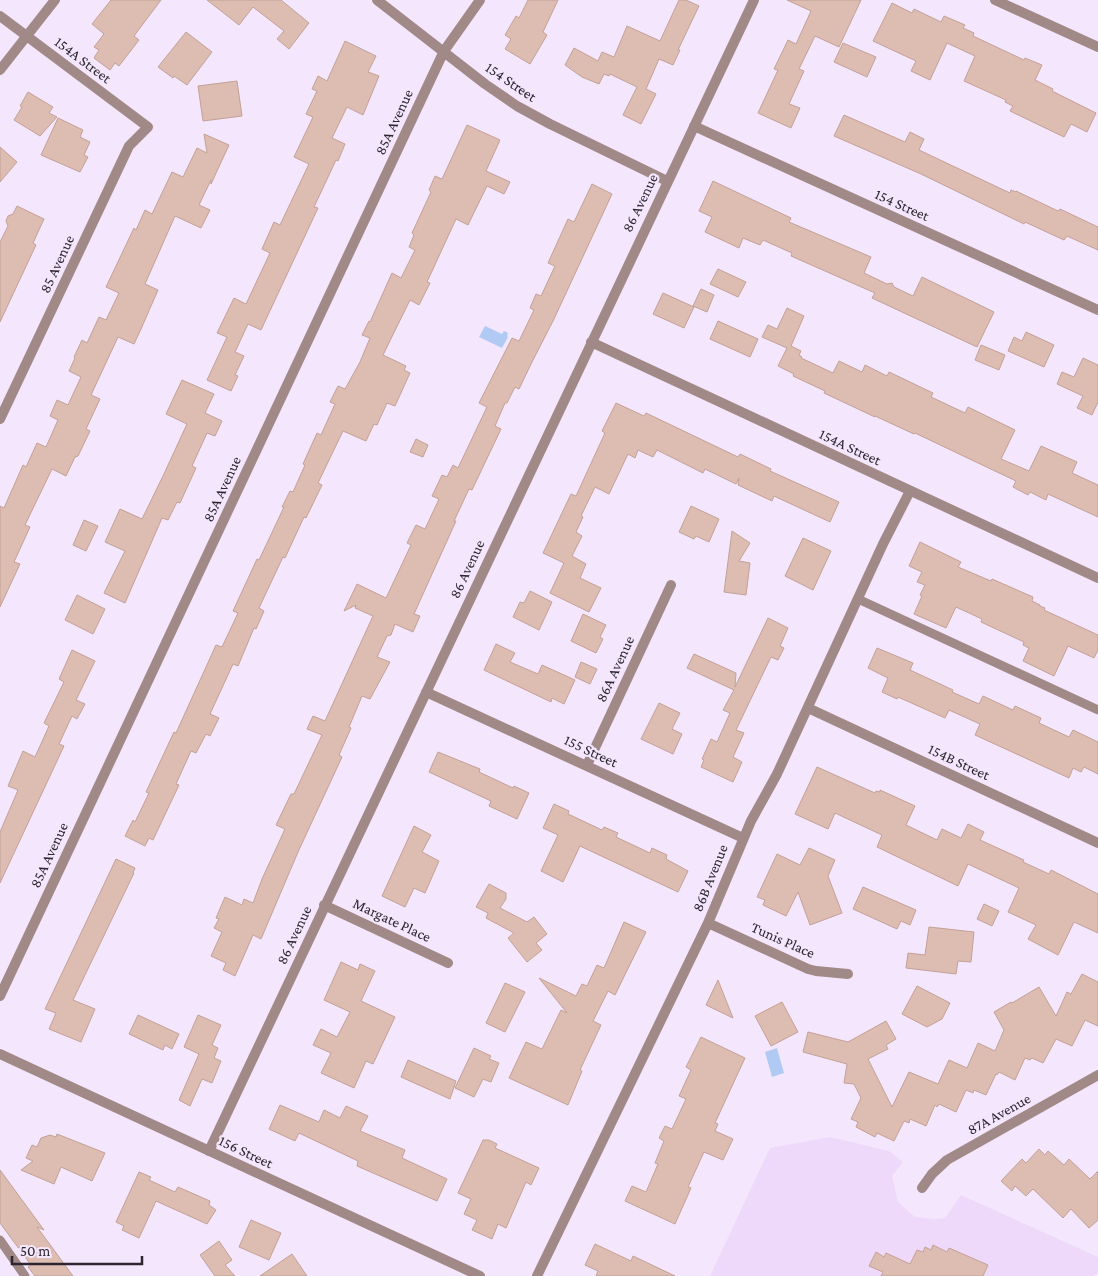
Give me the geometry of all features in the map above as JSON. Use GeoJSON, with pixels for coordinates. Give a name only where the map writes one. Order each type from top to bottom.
{"type":"FeatureCollection","features":[{"type":"Feature","properties":{"kind":"street"},"geometry":{"type":"LineString","coordinates":[[0,70],[56,0]]}},
{"type":"Feature","properties":{"kind":"street","name":"154 Street"},"geometry":{"type":"LineString","coordinates":[[377,0],[485,84],[517,106],[667,181]]}},
{"type":"Feature","properties":{"kind":"street","name":"85A Avenue"},"geometry":{"type":"LineString","coordinates":[[0,996],[444,51],[480,0]]}},
{"type":"Feature","properties":{"kind":"street","name":"86 Avenue"},"geometry":{"type":"LineString","coordinates":[[209,1151],[590,342],[754,0]]}},
{"type":"Feature","properties":{"kind":"street"},"geometry":{"type":"LineString","coordinates":[[995,0],[1098,47]]}},
{"type":"Feature","properties":{"kind":"street","name":"154A Street"},"geometry":{"type":"LineString","coordinates":[[0,16],[148,127]]}},
{"type":"Feature","properties":{"kind":"street","name":"154 Street"},"geometry":{"type":"LineString","coordinates":[[694,126],[1098,310]]}},
{"type":"Feature","properties":{"kind":"street","name":"85 Avenue"},"geometry":{"type":"LineString","coordinates":[[0,419],[129,146],[148,127]]}},
{"type":"Feature","properties":{"kind":"street","name":"154A Street"},"geometry":{"type":"LineString","coordinates":[[590,342],[1098,578]]}},
{"type":"Feature","properties":{"kind":"street","name":"86B Avenue"},"geometry":{"type":"LineString","coordinates":[[537,1276],[708,923],[743,838],[777,774],[910,491]]}},
{"type":"Feature","properties":{"kind":"street","name":"86A Avenue"},"geometry":{"type":"LineString","coordinates":[[587,765],[671,585]]}},
{"type":"Feature","properties":{"kind":"street","name":"155 Street"},"geometry":{"type":"LineString","coordinates":[[426,692],[743,838]]}},
{"type":"Feature","properties":{"kind":"street","name":"154B Street"},"geometry":{"type":"LineString","coordinates":[[808,708],[1098,843]]}},
{"type":"Feature","properties":{"kind":"street","name":"Margate Place"},"geometry":{"type":"LineString","coordinates":[[324,905],[448,963]]}},
{"type":"Feature","properties":{"kind":"street","name":"Tunis Place"},"geometry":{"type":"LineString","coordinates":[[708,923],[808,969],[848,974]]}},
{"type":"Feature","properties":{"kind":"street","name":"156 Street"},"geometry":{"type":"LineString","coordinates":[[0,1054],[480,1276]]}},
{"type":"Feature","properties":{"kind":"street","name":"87A Avenue"},"geometry":{"type":"LineString","coordinates":[[922,1188],[932,1174],[948,1160],[1098,1075]]}},
{"type":"Feature","properties":{"kind":"lane"},"geometry":{"type":"LineString","coordinates":[[858,599],[1098,710]]}},
{"type":"Feature","properties":{"kind":"lane"},"geometry":{"type":"LineString","coordinates":[[0,1240],[25,1276]]}},
{"type":"Feature","properties":{"kind":"shaded area"},"geometry":{"type":"Polygon","coordinates":[[[830,1137],[889,1151],[903,1162],[892,1176],[898,1202],[915,1217],[945,1218],[961,1195],[1098,1257],[1098,1273],[1093,1276],[710,1276],[770,1148],[830,1137]]]}},
{"type":"Feature","properties":{"kind":"water"},"geometry":{"type":"Polygon","coordinates":[[[485,326],[502,334],[504,331],[508,333],[502,348],[479,337],[485,326]]]}},
{"type":"Feature","properties":{"kind":"water"},"geometry":{"type":"Polygon","coordinates":[[[777,1048],[784,1073],[772,1077],[765,1052],[777,1048]]]}},
{"type":"Feature","properties":{"kind":"building"},"geometry":{"type":"Polygon","coordinates":[[[111,0],[161,0],[134,36],[139,40],[119,66],[115,63],[110,70],[94,58],[99,50],[94,47],[104,34],[92,24],[111,0]]]}},
{"type":"Feature","properties":{"kind":"building"},"geometry":{"type":"Polygon","coordinates":[[[207,0],[281,0],[309,23],[289,49],[277,39],[284,31],[253,7],[239,25],[207,0]]]}},
{"type":"Feature","properties":{"kind":"building"},"geometry":{"type":"Polygon","coordinates":[[[528,0],[558,0],[543,32],[547,35],[530,64],[505,49],[511,39],[505,35],[516,16],[519,18],[528,0]]]}},
{"type":"Feature","properties":{"kind":"building"},"geometry":{"type":"Polygon","coordinates":[[[679,0],[686,0],[699,6],[673,65],[659,59],[646,89],[656,94],[641,124],[623,115],[637,87],[610,74],[609,76],[604,74],[599,84],[582,77],[565,65],[574,48],[598,61],[602,52],[614,57],[627,26],[660,41],[679,0]]]}},
{"type":"Feature","properties":{"kind":"building"},"geometry":{"type":"Polygon","coordinates":[[[787,0],[861,0],[839,47],[815,36],[799,69],[804,71],[789,104],[800,108],[791,128],[758,113],[778,70],[774,69],[788,40],[796,44],[811,11],[787,0]]]}},
{"type":"Feature","properties":{"kind":"building"},"geometry":{"type":"Polygon","coordinates":[[[892,3],[912,13],[914,9],[941,22],[944,16],[965,25],[963,28],[974,33],[973,36],[1024,60],[1025,58],[1042,65],[1035,80],[1053,89],[1052,91],[1096,113],[1087,132],[1071,124],[1064,137],[1010,111],[1013,106],[1005,102],[1006,100],[964,81],[975,56],[947,43],[930,80],[911,71],[916,61],[873,41],[892,3]]]}},
{"type":"Feature","properties":{"kind":"building"},"geometry":{"type":"Polygon","coordinates":[[[186,32],[212,52],[187,85],[158,67],[186,32]]]}},
{"type":"Feature","properties":{"kind":"building"},"geometry":{"type":"Polygon","coordinates":[[[345,41],[376,56],[368,72],[379,76],[363,115],[347,107],[332,138],[345,144],[314,207],[318,208],[261,330],[248,324],[235,352],[244,356],[235,375],[238,376],[231,391],[207,380],[227,337],[217,333],[234,298],[246,304],[270,253],[262,249],[274,222],[280,225],[309,164],[294,157],[313,117],[306,114],[317,91],[312,89],[318,76],[327,81],[345,41]]]}},
{"type":"Feature","properties":{"kind":"building"},"geometry":{"type":"Polygon","coordinates":[[[843,43],[876,57],[867,77],[834,62],[843,43]]]}},
{"type":"Feature","properties":{"kind":"building"},"geometry":{"type":"Polygon","coordinates":[[[237,81],[242,116],[203,121],[198,86],[237,81]]]}},
{"type":"Feature","properties":{"kind":"building"},"geometry":{"type":"Polygon","coordinates":[[[28,92],[53,107],[49,113],[57,117],[40,136],[14,120],[28,92]]]}},
{"type":"Feature","properties":{"kind":"building"},"geometry":{"type":"Polygon","coordinates":[[[844,115],[905,142],[910,132],[924,139],[919,150],[1010,193],[1011,190],[1016,191],[1098,227],[1098,250],[1067,236],[1064,240],[1025,222],[1024,224],[921,174],[834,136],[844,115]]]}},
{"type":"Feature","properties":{"kind":"building"},"geometry":{"type":"Polygon","coordinates":[[[58,118],[83,130],[80,137],[90,142],[84,155],[88,157],[80,172],[41,155],[58,118]]]}},
{"type":"Feature","properties":{"kind":"building"},"geometry":{"type":"Polygon","coordinates":[[[467,125],[500,140],[486,171],[510,182],[504,194],[487,186],[468,225],[456,219],[427,282],[430,283],[419,305],[410,300],[383,355],[406,366],[404,370],[410,373],[395,406],[387,403],[377,425],[374,424],[366,441],[343,431],[318,483],[322,485],[306,518],[304,517],[285,558],[283,557],[259,608],[264,611],[256,629],[254,628],[238,666],[233,664],[210,714],[219,718],[210,736],[206,734],[196,753],[191,751],[176,784],[179,785],[153,840],[149,838],[145,846],[125,836],[133,820],[135,822],[149,793],[146,792],[174,732],[176,733],[216,645],[222,647],[238,613],[233,611],[257,559],[259,560],[290,491],[293,492],[317,433],[321,435],[335,404],[330,402],[338,386],[345,389],[360,362],[370,338],[362,335],[370,322],[392,273],[401,278],[415,250],[409,247],[414,235],[412,233],[431,192],[429,190],[435,176],[442,179],[467,125]]]}},
{"type":"Feature","properties":{"kind":"building"},"geometry":{"type":"Polygon","coordinates":[[[204,134],[229,145],[199,205],[210,210],[201,228],[175,216],[145,284],[158,290],[141,329],[134,344],[118,337],[91,395],[100,399],[86,429],[90,431],[66,476],[52,469],[25,525],[30,527],[14,562],[20,564],[0,607],[0,506],[4,508],[23,465],[26,467],[37,443],[46,447],[58,420],[50,416],[57,400],[68,405],[81,377],[69,371],[74,357],[82,340],[87,343],[99,317],[106,320],[119,293],[106,287],[134,228],[136,230],[145,210],[152,214],[172,172],[183,177],[197,148],[207,153],[204,134]]]}},
{"type":"Feature","properties":{"kind":"building"},"geometry":{"type":"Polygon","coordinates":[[[0,147],[17,162],[0,182],[0,147]]]}},
{"type":"Feature","properties":{"kind":"building"},"geometry":{"type":"Polygon","coordinates":[[[713,181],[791,218],[789,222],[871,257],[864,273],[887,284],[892,283],[894,287],[913,296],[922,277],[994,312],[977,347],[872,298],[875,293],[791,256],[792,253],[763,240],[760,245],[743,238],[739,248],[705,232],[712,217],[699,211],[713,181]]]}},
{"type":"Feature","properties":{"kind":"building"},"geometry":{"type":"Polygon","coordinates":[[[592,184],[612,194],[519,389],[515,387],[507,403],[505,403],[495,426],[501,429],[472,490],[469,489],[454,521],[456,521],[414,614],[420,616],[413,632],[395,624],[391,635],[387,636],[377,657],[390,662],[370,699],[362,696],[339,755],[342,757],[298,852],[261,939],[253,935],[235,976],[223,970],[226,963],[211,956],[222,932],[214,928],[219,919],[216,918],[225,897],[242,905],[244,899],[253,903],[285,829],[276,825],[291,794],[294,794],[322,735],[307,729],[313,716],[325,721],[373,616],[355,608],[356,605],[344,611],[357,584],[386,598],[411,545],[407,543],[416,525],[425,529],[439,499],[432,496],[442,475],[447,477],[453,465],[458,468],[487,407],[479,403],[512,338],[519,341],[534,310],[530,308],[536,294],[541,296],[555,266],[548,263],[568,219],[574,222],[592,184]]]}},
{"type":"Feature","properties":{"kind":"building"},"geometry":{"type":"Polygon","coordinates":[[[17,206],[44,219],[33,243],[36,245],[0,322],[0,242],[8,226],[6,221],[8,216],[13,214],[17,206]]]}},
{"type":"Feature","properties":{"kind":"building"},"geometry":{"type":"Polygon","coordinates":[[[718,269],[746,282],[738,297],[710,284],[718,269]]]}},
{"type":"Feature","properties":{"kind":"building"},"geometry":{"type":"Polygon","coordinates":[[[701,289],[714,295],[707,312],[693,306],[701,289]]]}},
{"type":"Feature","properties":{"kind":"building"},"geometry":{"type":"Polygon","coordinates":[[[663,293],[694,307],[684,328],[653,314],[663,293]]]}},
{"type":"Feature","properties":{"kind":"building"},"geometry":{"type":"Polygon","coordinates":[[[787,308],[804,316],[791,346],[801,351],[799,355],[801,358],[833,373],[839,361],[862,372],[865,365],[887,376],[889,372],[933,393],[931,397],[965,413],[968,407],[1015,430],[1001,459],[1029,471],[1041,446],[1077,462],[1072,473],[1098,485],[1098,517],[1048,494],[1046,500],[1030,492],[1028,495],[1013,487],[1016,481],[915,433],[824,393],[825,391],[793,376],[794,374],[778,366],[787,348],[762,337],[768,325],[777,329],[787,308]]]}},
{"type":"Feature","properties":{"kind":"building"},"geometry":{"type":"Polygon","coordinates":[[[718,321],[758,339],[750,357],[710,339],[718,321]]]}},
{"type":"Feature","properties":{"kind":"building"},"geometry":{"type":"Polygon","coordinates":[[[1026,332],[1054,345],[1044,367],[1008,351],[1014,337],[1022,341],[1026,332]]]}},
{"type":"Feature","properties":{"kind":"building"},"geometry":{"type":"Polygon","coordinates":[[[981,345],[1005,355],[999,370],[975,360],[981,345]]]}},
{"type":"Feature","properties":{"kind":"building"},"geometry":{"type":"Polygon","coordinates":[[[1083,358],[1098,365],[1098,402],[1092,415],[1077,408],[1083,396],[1057,384],[1062,372],[1074,377],[1083,358]]]}},
{"type":"Feature","properties":{"kind":"building"},"geometry":{"type":"Polygon","coordinates":[[[182,380],[214,394],[205,413],[222,421],[215,436],[207,433],[192,466],[196,468],[180,503],[177,502],[168,520],[162,518],[125,603],[104,593],[125,551],[105,542],[120,509],[142,519],[163,476],[187,424],[166,414],[182,380]]]}},
{"type":"Feature","properties":{"kind":"building"},"geometry":{"type":"Polygon","coordinates":[[[616,403],[644,416],[646,413],[738,457],[740,454],[771,469],[770,471],[839,502],[830,522],[774,496],[772,501],[738,485],[739,478],[736,484],[705,469],[703,473],[657,450],[653,457],[638,450],[635,458],[628,454],[609,494],[595,487],[581,516],[583,517],[576,532],[582,536],[572,556],[586,564],[580,578],[601,588],[589,612],[550,593],[564,563],[543,553],[571,494],[576,496],[605,433],[602,431],[616,403]]]}},
{"type":"Feature","properties":{"kind":"building"},"geometry":{"type":"Polygon","coordinates":[[[416,439],[428,445],[423,457],[410,452],[416,439]]]}},
{"type":"Feature","properties":{"kind":"building"},"geometry":{"type":"Polygon","coordinates":[[[691,506],[719,519],[709,542],[696,536],[694,539],[679,532],[691,506]]]}},
{"type":"Feature","properties":{"kind":"building"},"geometry":{"type":"Polygon","coordinates":[[[84,520],[98,526],[86,551],[73,545],[84,520]]]}},
{"type":"Feature","properties":{"kind":"building"},"geometry":{"type":"Polygon","coordinates":[[[732,531],[750,543],[739,561],[750,563],[746,595],[724,592],[732,531]]]}},
{"type":"Feature","properties":{"kind":"building"},"geometry":{"type":"Polygon","coordinates":[[[803,538],[831,551],[813,590],[785,576],[803,538]]]}},
{"type":"Feature","properties":{"kind":"building"},"geometry":{"type":"Polygon","coordinates":[[[920,542],[961,562],[958,567],[1033,597],[1032,601],[1045,608],[1044,610],[1098,635],[1098,650],[1094,658],[1068,646],[1054,676],[1023,661],[1029,648],[1023,645],[1024,642],[981,622],[982,619],[956,607],[946,628],[914,614],[925,585],[917,582],[922,572],[909,566],[920,542]]]}},
{"type":"Feature","properties":{"kind":"building"},"geometry":{"type":"Polygon","coordinates":[[[530,591],[552,602],[539,630],[513,617],[520,602],[524,603],[530,591]]]}},
{"type":"Feature","properties":{"kind":"building"},"geometry":{"type":"Polygon","coordinates":[[[77,595],[105,609],[93,634],[65,620],[77,595]]]}},
{"type":"Feature","properties":{"kind":"building"},"geometry":{"type":"Polygon","coordinates":[[[583,614],[606,625],[600,637],[603,639],[596,653],[571,641],[583,614]]]}},
{"type":"Feature","properties":{"kind":"building"},"geometry":{"type":"Polygon","coordinates":[[[768,618],[788,628],[780,646],[784,648],[778,660],[771,657],[736,730],[744,733],[733,757],[742,762],[733,782],[701,767],[704,760],[702,759],[711,739],[717,742],[730,713],[723,710],[734,690],[687,668],[694,654],[736,673],[735,687],[768,618]]]}},
{"type":"Feature","properties":{"kind":"building"},"geometry":{"type":"Polygon","coordinates":[[[496,644],[515,653],[510,662],[538,674],[542,665],[575,680],[564,704],[552,698],[551,702],[484,670],[496,644]]]}},
{"type":"Feature","properties":{"kind":"building"},"geometry":{"type":"Polygon","coordinates":[[[877,648],[913,663],[910,670],[979,704],[983,696],[1013,710],[1015,706],[1041,718],[1039,723],[1069,737],[1073,730],[1098,742],[1098,774],[1084,767],[1081,772],[1073,768],[1069,778],[975,735],[980,724],[949,710],[945,718],[882,692],[888,678],[868,668],[877,648]]]}},
{"type":"Feature","properties":{"kind":"building"},"geometry":{"type":"Polygon","coordinates":[[[72,650],[95,661],[76,700],[85,704],[77,719],[72,716],[59,744],[64,746],[0,883],[0,832],[18,790],[8,786],[23,751],[35,757],[49,726],[44,723],[64,682],[59,679],[72,650]]]}},
{"type":"Feature","properties":{"kind":"building"},"geometry":{"type":"Polygon","coordinates":[[[581,662],[597,669],[590,684],[575,677],[581,662]]]}},
{"type":"Feature","properties":{"kind":"building"},"geometry":{"type":"Polygon","coordinates":[[[659,703],[680,713],[672,729],[682,734],[673,754],[641,739],[659,703]]]}},
{"type":"Feature","properties":{"kind":"building"},"geometry":{"type":"Polygon","coordinates":[[[438,752],[480,769],[479,772],[513,788],[514,786],[529,793],[517,819],[489,806],[491,801],[429,772],[438,752]]]}},
{"type":"Feature","properties":{"kind":"building"},"geometry":{"type":"Polygon","coordinates":[[[817,767],[875,793],[876,791],[880,792],[880,790],[915,806],[906,825],[937,840],[942,829],[961,838],[968,824],[984,832],[980,840],[1024,860],[1023,862],[1049,874],[1051,870],[1098,894],[1098,933],[1074,922],[1058,955],[1028,939],[1036,925],[1008,912],[1019,888],[968,864],[958,886],[877,847],[882,835],[835,813],[828,829],[795,814],[817,767]]]}},
{"type":"Feature","properties":{"kind":"building"},"geometry":{"type":"Polygon","coordinates":[[[554,804],[569,811],[568,814],[602,830],[604,827],[618,833],[616,837],[650,853],[652,848],[667,855],[666,859],[688,871],[678,892],[580,846],[563,882],[541,871],[558,835],[543,828],[554,804]]]}},
{"type":"Feature","properties":{"kind":"building"},"geometry":{"type":"Polygon","coordinates":[[[414,826],[431,835],[422,852],[439,861],[425,893],[414,888],[405,907],[382,896],[414,826]]]}},
{"type":"Feature","properties":{"kind":"building"},"geometry":{"type":"Polygon","coordinates":[[[809,848],[835,860],[828,876],[842,913],[810,925],[798,892],[786,916],[763,905],[765,900],[757,897],[777,854],[800,865],[809,848]]]}},
{"type":"Feature","properties":{"kind":"building"},"geometry":{"type":"Polygon","coordinates":[[[116,859],[135,868],[73,1000],[95,1009],[81,1042],[49,1029],[56,1013],[45,1009],[116,859]]]}},
{"type":"Feature","properties":{"kind":"building"},"geometry":{"type":"Polygon","coordinates":[[[489,884],[506,893],[506,899],[500,908],[527,922],[534,917],[547,934],[536,943],[542,950],[527,962],[508,938],[514,933],[486,918],[488,913],[476,907],[489,884]]]}},
{"type":"Feature","properties":{"kind":"building"},"geometry":{"type":"Polygon","coordinates":[[[863,887],[916,910],[910,925],[901,921],[897,929],[853,909],[863,887]]]}},
{"type":"Feature","properties":{"kind":"building"},"geometry":{"type":"Polygon","coordinates":[[[984,904],[999,911],[992,926],[977,919],[984,904]]]}},
{"type":"Feature","properties":{"kind":"building"},"geometry":{"type":"Polygon","coordinates":[[[624,922],[646,932],[615,995],[608,991],[593,1021],[601,1025],[580,1070],[582,1071],[568,1105],[509,1078],[526,1042],[542,1049],[561,1010],[567,1013],[539,978],[576,996],[582,984],[587,986],[597,965],[604,968],[624,922]]]}},
{"type":"Feature","properties":{"kind":"building"},"geometry":{"type":"Polygon","coordinates":[[[929,927],[974,932],[971,962],[958,961],[956,974],[906,968],[908,953],[925,955],[929,927]]]}},
{"type":"Feature","properties":{"kind":"building"},"geometry":{"type":"Polygon","coordinates":[[[341,962],[358,970],[360,964],[375,971],[361,1001],[395,1017],[373,1064],[366,1061],[354,1088],[321,1073],[331,1053],[313,1045],[321,1029],[337,1037],[350,1012],[324,1000],[341,962]]]}},
{"type":"Feature","properties":{"kind":"building"},"geometry":{"type":"Polygon","coordinates":[[[1082,974],[1098,982],[1098,1026],[1085,1020],[1072,1046],[1056,1039],[1043,1063],[1032,1058],[1030,1060],[1025,1058],[1015,1080],[999,1072],[996,1074],[986,1095],[974,1090],[973,1093],[966,1090],[956,1112],[939,1104],[937,1107],[935,1105],[926,1126],[910,1119],[909,1123],[904,1121],[894,1141],[877,1133],[875,1137],[856,1127],[858,1122],[851,1119],[861,1098],[854,1084],[844,1083],[847,1064],[803,1052],[808,1032],[848,1042],[886,1021],[896,1039],[886,1045],[888,1049],[868,1059],[892,1107],[909,1072],[938,1084],[949,1060],[967,1068],[978,1043],[995,1051],[1004,1030],[994,1012],[1011,1002],[1039,987],[1056,1016],[1067,992],[1071,994],[1082,974]]]}},
{"type":"Feature","properties":{"kind":"building"},"geometry":{"type":"Polygon","coordinates":[[[718,980],[733,1018],[706,1005],[718,980]]]}},
{"type":"Feature","properties":{"kind":"building"},"geometry":{"type":"Polygon","coordinates":[[[505,983],[525,992],[505,1032],[486,1023],[505,983]]]}},
{"type":"Feature","properties":{"kind":"building"},"geometry":{"type":"Polygon","coordinates":[[[917,986],[950,1003],[942,1019],[927,1027],[902,1014],[917,986]]]}},
{"type":"Feature","properties":{"kind":"building"},"geometry":{"type":"Polygon","coordinates":[[[782,1002],[798,1032],[771,1046],[755,1016],[782,1002]]]}},
{"type":"Feature","properties":{"kind":"building"},"geometry":{"type":"Polygon","coordinates":[[[138,1015],[179,1034],[172,1049],[165,1045],[163,1050],[129,1034],[138,1015]]]}},
{"type":"Feature","properties":{"kind":"building"},"geometry":{"type":"Polygon","coordinates":[[[198,1015],[221,1025],[212,1045],[218,1048],[214,1058],[221,1061],[212,1083],[202,1079],[190,1106],[179,1100],[199,1054],[184,1047],[198,1015]]]}},
{"type":"Feature","properties":{"kind":"building"},"geometry":{"type":"Polygon","coordinates":[[[701,1037],[745,1058],[715,1123],[718,1124],[715,1131],[733,1139],[723,1160],[704,1152],[688,1187],[691,1188],[675,1224],[625,1201],[632,1186],[646,1192],[658,1164],[655,1163],[664,1141],[659,1138],[665,1126],[672,1129],[686,1099],[679,1096],[691,1070],[686,1067],[701,1037]]]}},
{"type":"Feature","properties":{"kind":"building"},"geometry":{"type":"Polygon","coordinates":[[[474,1048],[491,1056],[489,1059],[499,1063],[491,1082],[483,1079],[474,1097],[455,1088],[474,1048]]]}},
{"type":"Feature","properties":{"kind":"building"},"geometry":{"type":"Polygon","coordinates":[[[408,1060],[456,1081],[450,1099],[401,1077],[408,1060]]]}},
{"type":"Feature","properties":{"kind":"building"},"geometry":{"type":"Polygon","coordinates":[[[280,1105],[319,1122],[324,1110],[340,1118],[346,1106],[368,1116],[360,1131],[405,1150],[402,1158],[447,1179],[437,1201],[357,1166],[358,1161],[299,1133],[295,1141],[269,1129],[280,1105]]]}},
{"type":"Feature","properties":{"kind":"building"},"geometry":{"type":"Polygon","coordinates":[[[57,1134],[105,1153],[92,1181],[61,1167],[54,1184],[21,1170],[33,1161],[26,1158],[32,1145],[37,1147],[41,1138],[50,1135],[56,1137],[57,1134]]]}},
{"type":"Feature","properties":{"kind":"building"},"geometry":{"type":"Polygon","coordinates":[[[483,1140],[489,1140],[497,1144],[495,1148],[539,1168],[531,1185],[526,1182],[506,1228],[498,1224],[492,1239],[472,1230],[477,1220],[464,1214],[471,1199],[458,1193],[483,1140]]]}},
{"type":"Feature","properties":{"kind":"building"},"geometry":{"type":"Polygon","coordinates":[[[1039,1149],[1045,1155],[1048,1151],[1064,1165],[1069,1159],[1090,1179],[1098,1171],[1098,1220],[1089,1228],[1071,1209],[1063,1218],[1033,1189],[1026,1196],[1015,1186],[1012,1191],[1001,1181],[1022,1159],[1026,1163],[1039,1149]]]}},
{"type":"Feature","properties":{"kind":"building"},"geometry":{"type":"Polygon","coordinates":[[[0,1170],[44,1230],[37,1227],[73,1276],[35,1276],[28,1267],[31,1265],[0,1223],[0,1170]]]}},
{"type":"Feature","properties":{"kind":"building"},"geometry":{"type":"Polygon","coordinates":[[[139,1172],[151,1177],[149,1180],[175,1192],[178,1187],[210,1201],[209,1205],[216,1210],[207,1224],[156,1201],[139,1238],[122,1230],[124,1226],[116,1222],[139,1172]]]}},
{"type":"Feature","properties":{"kind":"building"},"geometry":{"type":"Polygon","coordinates":[[[251,1220],[281,1233],[269,1260],[239,1247],[251,1220]]]}},
{"type":"Feature","properties":{"kind":"building"},"geometry":{"type":"Polygon","coordinates":[[[219,1241],[232,1260],[225,1265],[235,1276],[215,1276],[200,1255],[219,1241]]]}},
{"type":"Feature","properties":{"kind":"building"},"geometry":{"type":"Polygon","coordinates":[[[595,1244],[631,1261],[633,1256],[675,1276],[596,1276],[598,1271],[585,1265],[595,1244]]]}},
{"type":"Feature","properties":{"kind":"building"},"geometry":{"type":"Polygon","coordinates":[[[933,1245],[947,1252],[949,1248],[988,1265],[983,1276],[881,1276],[883,1272],[869,1266],[876,1252],[884,1257],[886,1253],[910,1264],[917,1250],[923,1252],[925,1247],[931,1250],[933,1245]]]}},
{"type":"Feature","properties":{"kind":"building"},"geometry":{"type":"Polygon","coordinates":[[[292,1254],[307,1276],[260,1276],[292,1254]]]}}]}
